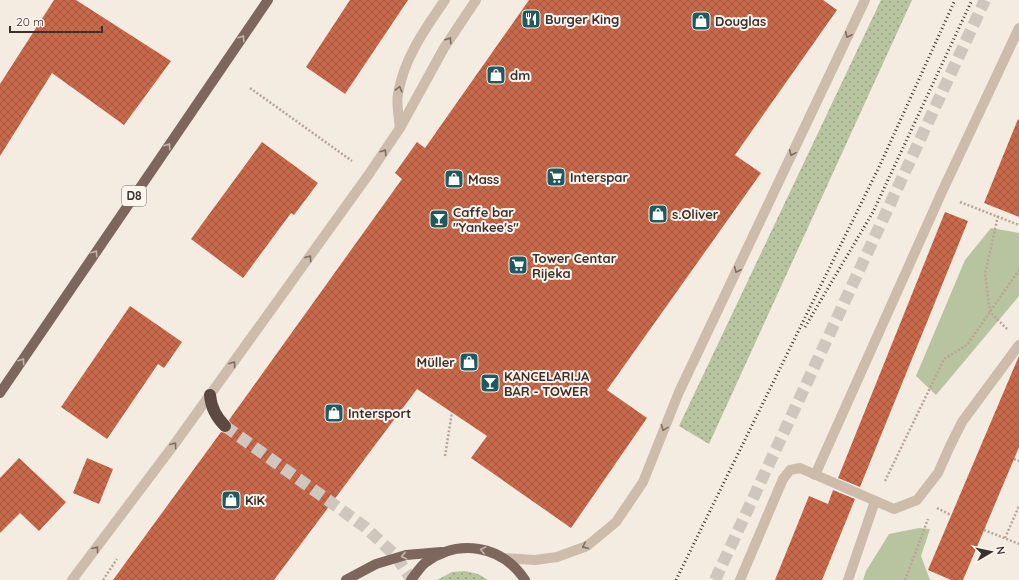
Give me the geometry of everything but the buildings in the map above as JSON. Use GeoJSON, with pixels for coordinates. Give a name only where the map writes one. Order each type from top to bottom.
{"type":"FeatureCollection","features":[{"type":"Feature","properties":{"kind":"highway"},"geometry":{"type":"LineString","coordinates":[[210,395],[211,406],[215,414],[225,426]]}},
{"type":"Feature","properties":{"kind":"main road","name":"D8"},"geometry":{"type":"LineString","coordinates":[[0,393],[268,0]]}},
{"type":"Feature","properties":{"kind":"main road"},"geometry":{"type":"LineString","coordinates":[[346,580],[376,564],[399,557],[443,552],[465,547],[485,549],[504,558],[519,571],[524,580]]}},
{"type":"Feature","properties":{"kind":"main road"},"geometry":{"type":"LineString","coordinates":[[411,580],[424,564],[443,552]]}},
{"type":"Feature","properties":{"kind":"street"},"geometry":{"type":"LineString","coordinates":[[400,128],[398,95],[405,68],[421,36],[445,0]]}},
{"type":"Feature","properties":{"kind":"street"},"geometry":{"type":"LineString","coordinates":[[72,580],[210,395],[369,174],[400,128],[444,48],[476,0]]}},
{"type":"Feature","properties":{"kind":"street"},"geometry":{"type":"LineString","coordinates":[[504,558],[535,560],[557,557],[587,546],[616,522],[643,482],[682,384],[865,0]]}},
{"type":"Feature","properties":{"kind":"street"},"geometry":{"type":"LineString","coordinates":[[816,475],[941,194],[1019,28]]}},
{"type":"Feature","properties":{"kind":"street"},"geometry":{"type":"LineString","coordinates":[[740,580],[783,478],[790,470],[800,468],[894,509],[916,500],[938,473],[962,422],[1019,345]]}},
{"type":"Feature","properties":{"kind":"street"},"geometry":{"type":"LineString","coordinates":[[848,580],[875,501]]}},
{"type":"Feature","properties":{"kind":"path"},"geometry":{"type":"LineString","coordinates":[[250,88],[357,164]]}},
{"type":"Feature","properties":{"kind":"path"},"geometry":{"type":"LineString","coordinates":[[941,194],[1019,225]]}},
{"type":"Feature","properties":{"kind":"path"},"geometry":{"type":"LineString","coordinates":[[998,216],[985,274],[990,312],[1008,330]]}},
{"type":"Feature","properties":{"kind":"path"},"geometry":{"type":"LineString","coordinates":[[875,501],[944,359],[967,344],[1019,270]]}},
{"type":"Feature","properties":{"kind":"path"},"geometry":{"type":"LineString","coordinates":[[445,456],[452,412]]}},
{"type":"Feature","properties":{"kind":"path"},"geometry":{"type":"LineString","coordinates":[[1014,459],[1019,461]]}},
{"type":"Feature","properties":{"kind":"path"},"geometry":{"type":"LineString","coordinates":[[1005,538],[1019,506]]}},
{"type":"Feature","properties":{"kind":"path"},"geometry":{"type":"LineString","coordinates":[[906,580],[931,513]]}},
{"type":"Feature","properties":{"kind":"path"},"geometry":{"type":"LineString","coordinates":[[984,530],[1019,544]]}},
{"type":"Feature","properties":{"kind":"green space"},"geometry":{"type":"Polygon","coordinates":[[[881,0],[912,0],[709,444],[679,426],[881,0]]]}},
{"type":"Feature","properties":{"kind":"green space"},"geometry":{"type":"Polygon","coordinates":[[[991,228],[1019,233],[1019,296],[936,395],[916,376],[965,260],[991,228]]]}},
{"type":"Feature","properties":{"kind":"green space"},"geometry":{"type":"Polygon","coordinates":[[[919,528],[930,529],[921,556],[930,580],[863,580],[866,571],[889,534],[919,528]]]}},
{"type":"Feature","properties":{"kind":"green space"},"geometry":{"type":"Polygon","coordinates":[[[465,571],[478,574],[488,580],[437,580],[452,572],[465,571]]]}},
{"type":"Feature","properties":{"kind":"tunnel"},"geometry":{"type":"LineString","coordinates":[[715,580],[985,0]]}},
{"type":"Feature","properties":{"kind":"tunnel"},"geometry":{"type":"LineString","coordinates":[[225,426],[365,527],[395,555],[412,580]]}},
{"type":"Feature","properties":{"kind":"railway"},"geometry":{"type":"LineString","coordinates":[[676,580],[880,165],[955,0]]}},
{"type":"Feature","properties":{"kind":"railway"},"geometry":{"type":"LineString","coordinates":[[805,327],[873,212],[972,0]]}},
{"type":"Feature","properties":{"kind":"place","name":"Burger King"},"geometry":{"type":"Point","coordinates":[531,19]}},
{"type":"Feature","properties":{"kind":"place","name":"Douglas"},"geometry":{"type":"Point","coordinates":[701,21]}},
{"type":"Feature","properties":{"kind":"place","name":"dm"},"geometry":{"type":"Point","coordinates":[496,75]}},
{"type":"Feature","properties":{"kind":"place","name":"Interspar"},"geometry":{"type":"Point","coordinates":[556,177]}},
{"type":"Feature","properties":{"kind":"place","name":"Mass"},"geometry":{"type":"Point","coordinates":[454,179]}},
{"type":"Feature","properties":{"kind":"place","name":"s.Oliver"},"geometry":{"type":"Point","coordinates":[658,214]}},
{"type":"Feature","properties":{"kind":"place","name":"Caffe bar \"Yankee's\""},"geometry":{"type":"Point","coordinates":[439,219]}},
{"type":"Feature","properties":{"kind":"place","name":"Tower Centar Rijeka"},"geometry":{"type":"Point","coordinates":[518,265]}},
{"type":"Feature","properties":{"kind":"place","name":"Müller"},"geometry":{"type":"Point","coordinates":[469,362]}},
{"type":"Feature","properties":{"kind":"place","name":"KANCELARIJA BAR - TOWER"},"geometry":{"type":"Point","coordinates":[490,383]}},
{"type":"Feature","properties":{"kind":"place","name":"Intersport"},"geometry":{"type":"Point","coordinates":[334,413]}},
{"type":"Feature","properties":{"kind":"place","name":"KiK"},"geometry":{"type":"Point","coordinates":[231,500]}}]}
